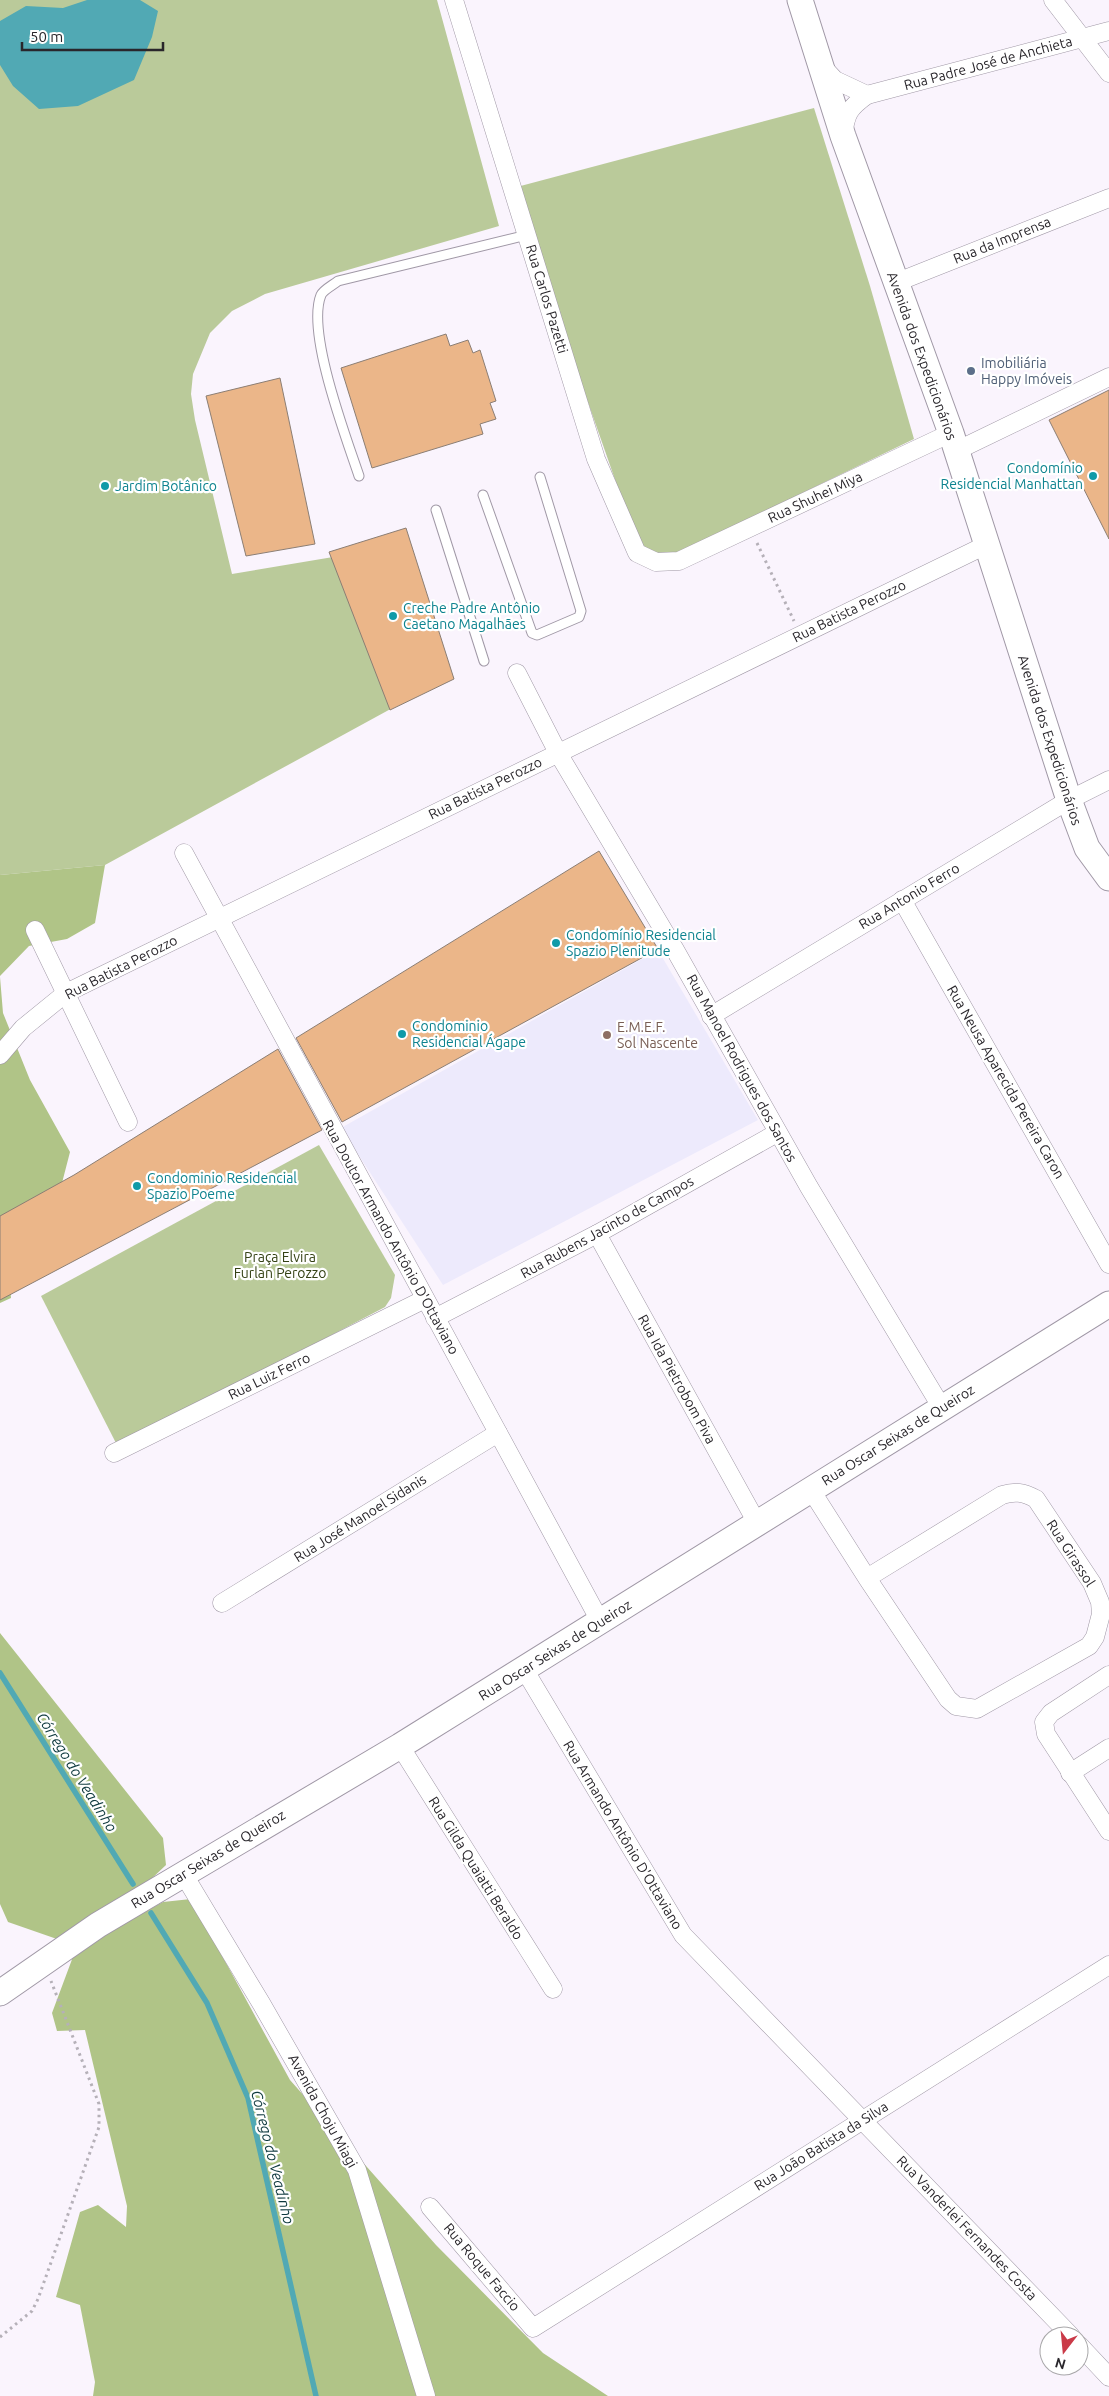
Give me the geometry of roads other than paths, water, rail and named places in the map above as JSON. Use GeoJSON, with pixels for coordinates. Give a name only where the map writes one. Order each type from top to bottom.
{"type":"FeatureCollection","features":[{"type":"Feature","properties":{"kind":"street","name":"Rua Carlos Pazetti"},"geometry":{"type":"LineString","coordinates":[[454,0],[596,459],[637,553],[656,562],[679,561]]}},
{"type":"Feature","properties":{"kind":"street","name":"Avenida dos Expedicionários"},"geometry":{"type":"LineString","coordinates":[[800,0],[843,136],[953,442],[1068,800],[1088,848],[1109,878]]}},
{"type":"Feature","properties":{"kind":"street"},"geometry":{"type":"LineString","coordinates":[[1053,0],[1109,73]]}},
{"type":"Feature","properties":{"kind":"street","name":"Rua Padre José de Anchieta"},"geometry":{"type":"LineString","coordinates":[[843,136],[845,120],[851,107],[867,95],[1109,31]]}},
{"type":"Feature","properties":{"kind":"street"},"geometry":{"type":"LineString","coordinates":[[821,66],[835,80],[867,95]]}},
{"type":"Feature","properties":{"kind":"street","name":"Rua da Imprensa"},"geometry":{"type":"LineString","coordinates":[[895,283],[1109,198]]}},
{"type":"Feature","properties":{"kind":"street","name":"Rua Shuhei Miya"},"geometry":{"type":"LineString","coordinates":[[679,561],[749,528],[1109,377]]}},
{"type":"Feature","properties":{"kind":"street","name":"Rua Batista Perozzo"},"geometry":{"type":"LineString","coordinates":[[0,1055],[23,1028],[66,993],[986,545]]}},
{"type":"Feature","properties":{"kind":"street","name":"Rua Manoel Rodrigues dos Santos"},"geometry":{"type":"LineString","coordinates":[[517,673],[558,753],[674,948],[777,1132],[942,1408]]}},
{"type":"Feature","properties":{"kind":"street","name":"Rua Antonio Ferro"},"geometry":{"type":"LineString","coordinates":[[711,1016],[1068,800],[1109,780]]}},
{"type":"Feature","properties":{"kind":"street","name":"Rua Doutor Armando Antônio D'Ottaviano"},"geometry":{"type":"LineString","coordinates":[[184,853],[600,1622]]}},
{"type":"Feature","properties":{"kind":"street","name":"Rua Neusa Aparecida Pereira Caron"},"geometry":{"type":"LineString","coordinates":[[902,900],[1109,1264]]}},
{"type":"Feature","properties":{"kind":"street"},"geometry":{"type":"LineString","coordinates":[[35,930],[128,1122]]}},
{"type":"Feature","properties":{"kind":"street","name":"Rua Rubens Jacinto de Campos"},"geometry":{"type":"LineString","coordinates":[[435,1318],[597,1234],[777,1132]]}},
{"type":"Feature","properties":{"kind":"street","name":"Rua Ida Pietrobom Piva"},"geometry":{"type":"LineString","coordinates":[[597,1234],[758,1523]]}},
{"type":"Feature","properties":{"kind":"street","name":"Rua Luiz Ferro"},"geometry":{"type":"LineString","coordinates":[[114,1453],[425,1299]]}},
{"type":"Feature","properties":{"kind":"street","name":"Rua Oscar Seixas de Queiroz"},"geometry":{"type":"LineString","coordinates":[[0,1993],[78,1938],[400,1746],[1109,1304]]}},
{"type":"Feature","properties":{"kind":"street","name":"Rua José Manoel Sidanis"},"geometry":{"type":"LineString","coordinates":[[222,1603],[498,1433]]}},
{"type":"Feature","properties":{"kind":"street","name":"Rua Girassol"},"geometry":{"type":"LineString","coordinates":[[812,1490],[867,1578],[948,1699],[956,1706],[965,1709],[977,1709],[1089,1646],[1100,1626],[1100,1602],[1092,1583],[1036,1498],[1026,1494],[1014,1492],[1002,1495],[867,1578]]}},
{"type":"Feature","properties":{"kind":"street","name":"Rua Armando Antônio D'Ottaviano"},"geometry":{"type":"LineString","coordinates":[[524,1669],[683,1935],[862,2120]]}},
{"type":"Feature","properties":{"kind":"street"},"geometry":{"type":"LineString","coordinates":[[1109,1674],[1051,1713],[1044,1722],[1046,1734],[1109,1830]]}},
{"type":"Feature","properties":{"kind":"street","name":"Rua Gilda Quaiatti Beraldo"},"geometry":{"type":"LineString","coordinates":[[400,1746],[552,1989]]}},
{"type":"Feature","properties":{"kind":"street"},"geometry":{"type":"LineString","coordinates":[[1070,1773],[1109,1748]]}},
{"type":"Feature","properties":{"kind":"street","name":"Avenida Choju Miagi"},"geometry":{"type":"LineString","coordinates":[[184,1874],[261,2002],[356,2170],[426,2396]]}},
{"type":"Feature","properties":{"kind":"street","name":"Rua João Batista da Silva"},"geometry":{"type":"LineString","coordinates":[[533,2328],[1109,1965]]}},
{"type":"Feature","properties":{"kind":"street","name":"Rua Vanderlei Fernandes Costa"},"geometry":{"type":"LineString","coordinates":[[862,2120],[1062,2326]]}},
{"type":"Feature","properties":{"kind":"street","name":"Rua Roque Faccio"},"geometry":{"type":"LineString","coordinates":[[430,2207],[533,2328]]}},
{"type":"Feature","properties":{"kind":"street"},"geometry":{"type":"LineString","coordinates":[[1089,2356],[1109,2377]]}},
{"type":"Feature","properties":{"kind":"lane"},"geometry":{"type":"LineString","coordinates":[[359,476],[326,375],[317,311],[322,293],[338,281],[527,236]]}},
{"type":"Feature","properties":{"kind":"lane"},"geometry":{"type":"LineString","coordinates":[[483,495],[532,633],[537,635],[579,617],[582,611],[540,477]]}},
{"type":"Feature","properties":{"kind":"lane"},"geometry":{"type":"LineString","coordinates":[[436,510],[484,661]]}},
{"type":"Feature","properties":{"kind":"water"},"geometry":{"type":"Polygon","coordinates":[[[87,0],[140,0],[158,11],[152,37],[134,80],[78,106],[39,109],[13,86],[0,65],[0,21],[26,6],[63,8],[87,0]]]}},
{"type":"Feature","properties":{"kind":"waterway","name":"Córrego do Veadinho"},"geometry":{"type":"LineString","coordinates":[[0,1673],[133,1884]]}},
{"type":"Feature","properties":{"kind":"waterway","name":"Córrego do Veadinho"},"geometry":{"type":"LineString","coordinates":[[151,1913],[207,2003],[248,2098],[316,2396]]}},
{"type":"Feature","properties":{"kind":"place","name":"Imobiliária Happy Imóveis"},"geometry":{"type":"Point","coordinates":[971,371]}},
{"type":"Feature","properties":{"kind":"place","name":"Condomínio Residencial Manhattan"},"geometry":{"type":"Point","coordinates":[1093,476]}},
{"type":"Feature","properties":{"kind":"place","name":"Jardim Botânico"},"geometry":{"type":"Point","coordinates":[105,486]}},
{"type":"Feature","properties":{"kind":"place","name":"Creche Padre Antônio Caetano Magalhães"},"geometry":{"type":"Point","coordinates":[393,616]}},
{"type":"Feature","properties":{"kind":"place","name":"Condomínio Residencial Spazio Plenitude"},"geometry":{"type":"Point","coordinates":[556,943]}},
{"type":"Feature","properties":{"kind":"place","name":"Condominio Residencial Ágape"},"geometry":{"type":"Point","coordinates":[402,1034]}},
{"type":"Feature","properties":{"kind":"place","name":"E.M.E.F. Sol Nascente"},"geometry":{"type":"Point","coordinates":[607,1035]}},
{"type":"Feature","properties":{"kind":"place","name":"Condominio Residencial Spazio Poeme"},"geometry":{"type":"Point","coordinates":[137,1186]}},
{"type":"Feature","properties":{"kind":"park label","name":"Praça Elvira Furlan Perozzo"},"geometry":{"type":"Point","coordinates":[280,1266]}}]}
